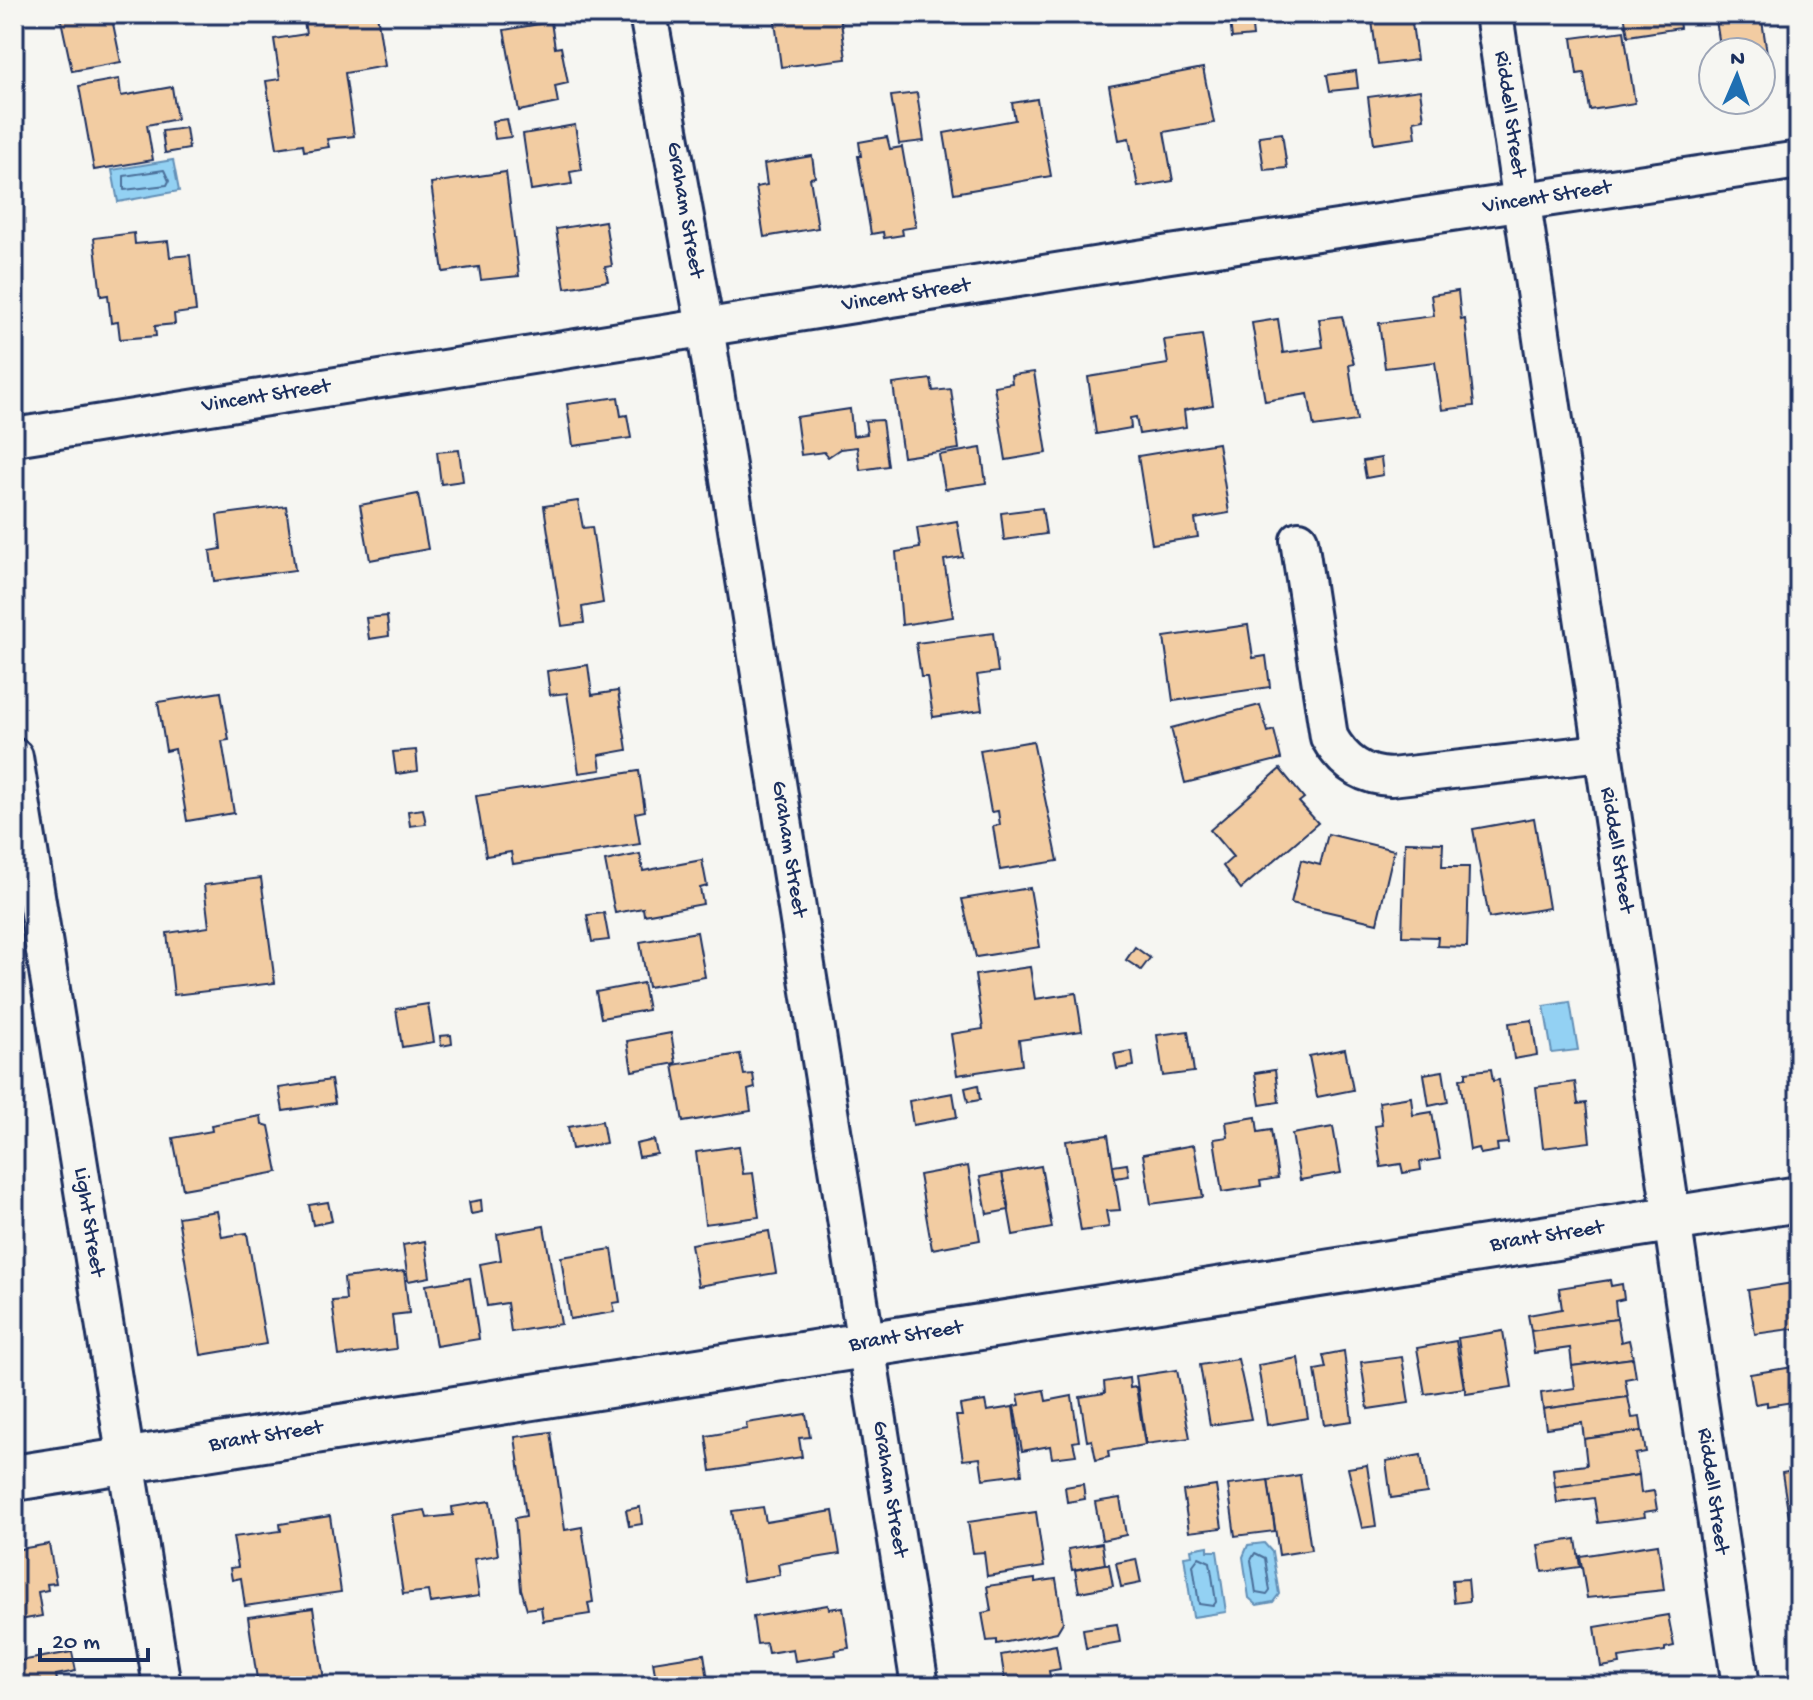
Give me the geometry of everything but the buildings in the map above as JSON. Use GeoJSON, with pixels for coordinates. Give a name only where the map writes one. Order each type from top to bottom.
{"type":"FeatureCollection","features":[{"type":"Feature","properties":{"kind":"street","name":"Graham Street"},"geometry":{"type":"LineString","coordinates":[[648,14],[705,327],[920,1686]]}},
{"type":"Feature","properties":{"kind":"street","name":"Riddell Street"},"geometry":{"type":"LineString","coordinates":[[1494,14],[1741,1686]]}},
{"type":"Feature","properties":{"kind":"street","name":"Vincent Street"},"geometry":{"type":"LineString","coordinates":[[14,437],[705,327],[1799,160]]}},
{"type":"Feature","properties":{"kind":"street"},"geometry":{"type":"LineString","coordinates":[[1299,540],[1329,737],[1338,754],[1354,766],[1372,776],[1391,777],[1601,753]]}},
{"type":"Feature","properties":{"kind":"street","name":"Light Street"},"geometry":{"type":"LineString","coordinates":[[14,757],[162,1686]]}},
{"type":"Feature","properties":{"kind":"street","name":"Brant Street"},"geometry":{"type":"LineString","coordinates":[[14,1478],[1799,1199]]}},
{"type":"Feature","properties":{"kind":"water"},"geometry":{"type":"Polygon","coordinates":[[[173,160],[179,191],[118,202],[112,170],[173,160]]]}},
{"type":"Feature","properties":{"kind":"water"},"geometry":{"type":"Polygon","coordinates":[[[1570,1002],[1578,1050],[1552,1053],[1544,1006],[1570,1002]]]}},
{"type":"Feature","properties":{"kind":"water"},"geometry":{"type":"Polygon","coordinates":[[[1264,1543],[1272,1552],[1279,1594],[1273,1602],[1257,1605],[1249,1598],[1243,1557],[1248,1545],[1264,1543]]]}},
{"type":"Feature","properties":{"kind":"water"},"geometry":{"type":"Polygon","coordinates":[[[1208,1546],[1208,1551],[1217,1551],[1226,1612],[1193,1617],[1184,1556],[1192,1555],[1191,1549],[1208,1546]]]}}]}
